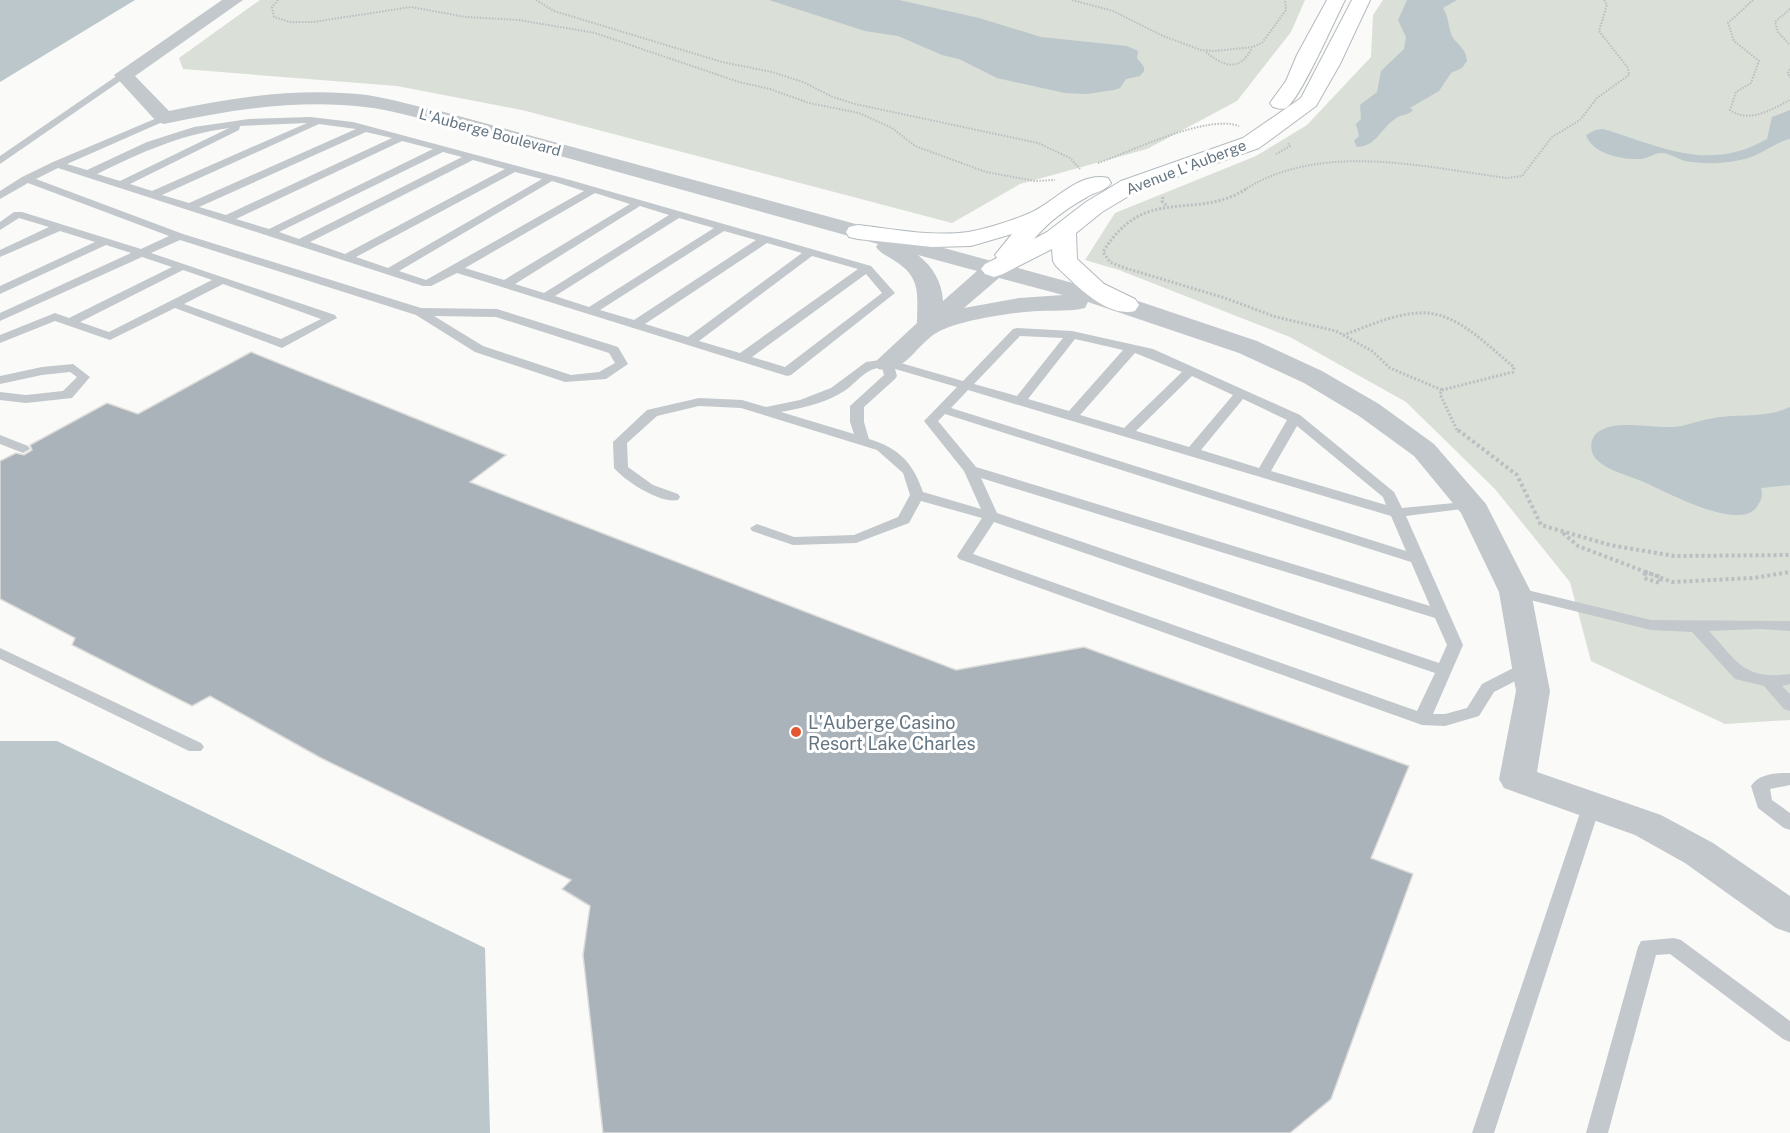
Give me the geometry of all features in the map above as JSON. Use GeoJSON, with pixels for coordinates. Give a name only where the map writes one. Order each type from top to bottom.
{"type":"FeatureCollection","features":[{"type":"Feature","properties":{"kind":"street"},"geometry":{"type":"LineString","coordinates":[[164,118],[124,75],[234,0]]}},
{"type":"Feature","properties":{"kind":"street","name":"Avenue L'Auberge"},"geometry":{"type":"LineString","coordinates":[[887,363],[994,269],[1039,218],[1080,191],[1125,173],[1176,158],[1227,137],[1276,108],[1296,82],[1307,55],[1336,0]]}},
{"type":"Feature","properties":{"kind":"street","name":"Avenue L'Auberge"},"geometry":{"type":"LineString","coordinates":[[994,269],[1064,231],[1094,207],[1129,186],[1251,143],[1309,102],[1361,0]]}},
{"type":"Feature","properties":{"kind":"street"},"geometry":{"type":"LineString","coordinates":[[143,96],[185,102],[286,100]]}},
{"type":"Feature","properties":{"kind":"street","name":"L'Auberge Boulevard"},"geometry":{"type":"LineString","coordinates":[[164,118],[248,103],[310,97],[364,101],[444,118],[1126,305]]}},
{"type":"Feature","properties":{"kind":"street"},"geometry":{"type":"LineString","coordinates":[[858,232],[932,240],[971,239],[1000,232],[1039,218]]}},
{"type":"Feature","properties":{"kind":"street"},"geometry":{"type":"LineString","coordinates":[[1064,231],[1065,261],[1095,289],[1126,305],[1248,347],[1312,377],[1369,410],[1424,450],[1470,504],[1515,592],[1533,691],[1517,779],[1648,825],[1699,853],[1790,917]]}},
{"type":"Feature","properties":{"kind":"street"},"geometry":{"type":"LineString","coordinates":[[858,232],[908,258],[922,273],[930,287],[930,326],[980,310],[1013,304],[1046,302],[1126,305]]}},
{"type":"Feature","properties":{"kind":"lane"},"geometry":{"type":"LineString","coordinates":[[0,161],[124,75]]}},
{"type":"Feature","properties":{"kind":"lane"},"geometry":{"type":"LineString","coordinates":[[0,196],[26,179],[57,164],[164,118]]}},
{"type":"Feature","properties":{"kind":"lane"},"geometry":{"type":"LineString","coordinates":[[88,174],[151,144],[194,130],[249,122],[319,121],[366,128],[867,268],[889,293],[787,372],[456,269]]}},
{"type":"Feature","properties":{"kind":"lane"},"geometry":{"type":"LineString","coordinates":[[153,195],[319,121]]}},
{"type":"Feature","properties":{"kind":"lane"},"geometry":{"type":"LineString","coordinates":[[120,185],[249,122]]}},
{"type":"Feature","properties":{"kind":"lane"},"geometry":{"type":"LineString","coordinates":[[190,207],[366,128]]}},
{"type":"Feature","properties":{"kind":"lane"},"geometry":{"type":"LineString","coordinates":[[227,219],[401,138]]}},
{"type":"Feature","properties":{"kind":"lane"},"geometry":{"type":"LineString","coordinates":[[269,233],[442,149]]}},
{"type":"Feature","properties":{"kind":"lane"},"geometry":{"type":"LineString","coordinates":[[300,243],[471,157]]}},
{"type":"Feature","properties":{"kind":"lane"},"geometry":{"type":"LineString","coordinates":[[57,164],[427,284],[592,190]]}},
{"type":"Feature","properties":{"kind":"lane"},"geometry":{"type":"LineString","coordinates":[[346,258],[514,168]]}},
{"type":"Feature","properties":{"kind":"lane"},"geometry":{"type":"LineString","coordinates":[[389,272],[550,178]]}},
{"type":"Feature","properties":{"kind":"lane"},"geometry":{"type":"LineString","coordinates":[[26,179],[179,236],[420,312],[479,349],[570,379],[602,376],[622,364],[614,350],[497,313],[420,312]]}},
{"type":"Feature","properties":{"kind":"lane"},"geometry":{"type":"LineString","coordinates":[[506,284],[638,203]]}},
{"type":"Feature","properties":{"kind":"lane"},"geometry":{"type":"LineString","coordinates":[[0,227],[18,214],[144,252],[331,318],[282,344],[174,304]]}},
{"type":"Feature","properties":{"kind":"lane"},"geometry":{"type":"LineString","coordinates":[[545,297],[678,214]]}},
{"type":"Feature","properties":{"kind":"lane"},"geometry":{"type":"LineString","coordinates":[[0,254],[60,226]]}},
{"type":"Feature","properties":{"kind":"lane"},"geometry":{"type":"LineString","coordinates":[[592,310],[722,227]]}},
{"type":"Feature","properties":{"kind":"lane"},"geometry":{"type":"LineString","coordinates":[[0,317],[179,236]]}},
{"type":"Feature","properties":{"kind":"lane"},"geometry":{"type":"LineString","coordinates":[[635,325],[765,239]]}},
{"type":"Feature","properties":{"kind":"lane"},"geometry":{"type":"LineString","coordinates":[[0,290],[106,241]]}},
{"type":"Feature","properties":{"kind":"lane"},"geometry":{"type":"LineString","coordinates":[[690,342],[810,252]]}},
{"type":"Feature","properties":{"kind":"lane"},"geometry":{"type":"LineString","coordinates":[[70,322],[182,266]]}},
{"type":"Feature","properties":{"kind":"lane"},"geometry":{"type":"LineString","coordinates":[[742,358],[867,268]]}},
{"type":"Feature","properties":{"kind":"lane"},"geometry":{"type":"LineString","coordinates":[[0,339],[55,317],[110,336],[222,280]]}},
{"type":"Feature","properties":{"kind":"lane"},"geometry":{"type":"LineString","coordinates":[[991,516],[971,470],[931,422],[1017,332],[1072,335],[1149,352],[1295,418],[1389,495],[1455,645],[1422,720]]}},
{"type":"Feature","properties":{"kind":"lane"},"geometry":{"type":"LineString","coordinates":[[1020,401],[1072,335]]}},
{"type":"Feature","properties":{"kind":"lane"},"geometry":{"type":"LineString","coordinates":[[1072,416],[1132,348]]}},
{"type":"Feature","properties":{"kind":"lane"},"geometry":{"type":"LineString","coordinates":[[768,410],[804,403],[836,391],[866,366],[887,363],[1397,513],[1470,504]]}},
{"type":"Feature","properties":{"kind":"lane"},"geometry":{"type":"LineString","coordinates":[[863,441],[857,422],[857,406],[891,376],[887,363]]}},
{"type":"Feature","properties":{"kind":"lane"},"geometry":{"type":"LineString","coordinates":[[0,380],[42,371],[73,368],[84,377],[67,395],[26,399],[0,396]]}},
{"type":"Feature","properties":{"kind":"lane"},"geometry":{"type":"LineString","coordinates":[[1127,432],[1190,371]]}},
{"type":"Feature","properties":{"kind":"lane"},"geometry":{"type":"LineString","coordinates":[[1192,452],[1241,393]]}},
{"type":"Feature","properties":{"kind":"lane"},"geometry":{"type":"LineString","coordinates":[[674,497],[648,488],[621,468],[620,442],[652,413],[699,402],[742,404],[768,410],[882,447],[909,471],[918,495]]}},
{"type":"Feature","properties":{"kind":"lane"},"geometry":{"type":"LineString","coordinates":[[942,409],[1417,559]]}},
{"type":"Feature","properties":{"kind":"lane"},"geometry":{"type":"LineString","coordinates":[[1263,473],[1295,418]]}},
{"type":"Feature","properties":{"kind":"lane"},"geometry":{"type":"LineString","coordinates":[[0,439],[22,449]]}},
{"type":"Feature","properties":{"kind":"lane"},"geometry":{"type":"LineString","coordinates":[[971,470],[1442,615]]}},
{"type":"Feature","properties":{"kind":"lane"},"geometry":{"type":"LineString","coordinates":[[918,495],[991,516],[1444,670]]}},
{"type":"Feature","properties":{"kind":"lane"},"geometry":{"type":"LineString","coordinates":[[757,528],[793,541],[856,539],[904,519],[918,495]]}},
{"type":"Feature","properties":{"kind":"lane"},"geometry":{"type":"LineString","coordinates":[[991,516],[964,556],[1422,720],[1445,720],[1473,712],[1488,688],[1529,667]]}},
{"type":"Feature","properties":{"kind":"lane"},"geometry":{"type":"LineString","coordinates":[[1515,592],[1651,625],[1790,626]]}},
{"type":"Feature","properties":{"kind":"lane"},"geometry":{"type":"LineString","coordinates":[[1696,627],[1741,675],[1770,682],[1790,679]]}},
{"type":"Feature","properties":{"kind":"lane"},"geometry":{"type":"LineString","coordinates":[[0,653],[195,747]]}},
{"type":"Feature","properties":{"kind":"lane"},"geometry":{"type":"LineString","coordinates":[[1770,682],[1790,705]]}},
{"type":"Feature","properties":{"kind":"lane"},"geometry":{"type":"LineString","coordinates":[[1790,779],[1772,780],[1760,786],[1764,803],[1790,823]]}},
{"type":"Feature","properties":{"kind":"lane"},"geometry":{"type":"LineString","coordinates":[[1483,1133],[1592,804]]}},
{"type":"Feature","properties":{"kind":"lane"},"geometry":{"type":"LineString","coordinates":[[1597,1133],[1648,947],[1674,946],[1790,1033]]}},
{"type":"Feature","properties":{"kind":"path"},"geometry":{"type":"LineString","coordinates":[[278,0],[272,8],[274,17],[290,22],[321,21],[411,7],[466,17],[519,20],[595,33],[808,103],[859,113],[892,128],[915,146],[987,172],[1035,181],[1064,178]]}},
{"type":"Feature","properties":{"kind":"path"},"geometry":{"type":"LineString","coordinates":[[536,0],[539,4],[566,15],[722,62],[803,82],[833,97],[855,104],[1010,135],[1074,159],[1079,171],[1088,167]]}},
{"type":"Feature","properties":{"kind":"path"},"geometry":{"type":"LineString","coordinates":[[1072,0],[1113,11],[1163,36],[1208,51]]}},
{"type":"Feature","properties":{"kind":"path"},"geometry":{"type":"LineString","coordinates":[[1252,47],[1247,58],[1232,65],[1219,63],[1204,50],[1228,51],[1252,47],[1267,39],[1287,7],[1285,0]]}},
{"type":"Feature","properties":{"kind":"path"},"geometry":{"type":"LineString","coordinates":[[1343,335],[1408,315],[1431,313],[1453,322],[1514,367],[1513,372],[1501,377],[1442,390],[1390,368],[1372,351],[1343,335],[1336,331],[1276,317],[1225,298],[1110,262],[1103,252],[1113,235],[1138,217],[1167,206],[1228,199],[1254,184],[1299,169],[1329,163],[1391,164],[1507,178],[1522,176],[1552,137],[1580,120],[1597,99],[1629,75],[1628,68],[1599,32],[1607,5],[1604,0]]}},
{"type":"Feature","properties":{"kind":"path"},"geometry":{"type":"LineString","coordinates":[[1753,0],[1728,23],[1734,41],[1759,61],[1751,83],[1736,92],[1730,110],[1734,114],[1748,117],[1790,100]]}},
{"type":"Feature","properties":{"kind":"path"},"geometry":{"type":"LineString","coordinates":[[1790,9],[1775,22],[1778,33],[1790,45]]}},
{"type":"Feature","properties":{"kind":"path"},"geometry":{"type":"LineString","coordinates":[[1790,69],[1788,73],[1790,78]]}},
{"type":"Feature","properties":{"kind":"path"},"geometry":{"type":"LineString","coordinates":[[1098,163],[1202,125],[1228,122],[1243,127]]}},
{"type":"Feature","properties":{"kind":"path"},"geometry":{"type":"LineString","coordinates":[[1265,134],[1286,141],[1290,146],[1270,156]]}},
{"type":"Feature","properties":{"kind":"path"},"geometry":{"type":"LineString","coordinates":[[1167,206],[1162,198],[1171,192]]}},
{"type":"Feature","properties":{"kind":"path"},"geometry":{"type":"LineString","coordinates":[[1442,390],[1440,394],[1459,433],[1517,475],[1540,525],[1610,545],[1674,556],[1790,555]]}},
{"type":"Feature","properties":{"kind":"path"},"geometry":{"type":"LineString","coordinates":[[1563,533],[1578,546],[1672,582],[1753,578],[1790,572]]}},
{"type":"Feature","properties":{"kind":"shaded area"},"geometry":{"type":"Polygon","coordinates":[[[0,0],[135,0],[0,82],[0,0]]]}},
{"type":"Feature","properties":{"kind":"shaded area"},"geometry":{"type":"Polygon","coordinates":[[[260,0],[1305,0],[1291,32],[1237,101],[1147,149],[1020,184],[952,223],[522,110],[397,86],[183,69],[179,58],[260,0]]]}},
{"type":"Feature","properties":{"kind":"shaded area"},"geometry":{"type":"Polygon","coordinates":[[[769,0],[899,0],[979,18],[1041,37],[1127,46],[1138,51],[1137,58],[1144,67],[1144,71],[1140,76],[1126,79],[1120,88],[1114,90],[1087,94],[1065,93],[997,78],[959,59],[942,55],[898,36],[865,31],[769,0]]]}},
{"type":"Feature","properties":{"kind":"shaded area"},"geometry":{"type":"Polygon","coordinates":[[[1383,0],[1790,0],[1790,720],[1725,724],[1591,661],[1570,582],[1495,489],[1406,402],[1290,337],[1119,270],[1085,260],[1115,213],[1256,156],[1307,125],[1371,57],[1373,15],[1383,0]]]}},
{"type":"Feature","properties":{"kind":"shaded area"},"geometry":{"type":"Polygon","coordinates":[[[1407,0],[1457,0],[1443,8],[1452,36],[1463,50],[1467,61],[1462,68],[1451,73],[1439,91],[1410,108],[1413,110],[1411,112],[1395,119],[1374,140],[1357,147],[1354,141],[1359,136],[1356,124],[1361,119],[1360,105],[1377,92],[1381,71],[1404,49],[1406,37],[1398,20],[1407,0]]]}},
{"type":"Feature","properties":{"kind":"shaded area"},"geometry":{"type":"Polygon","coordinates":[[[1790,110],[1790,139],[1753,156],[1727,162],[1692,162],[1663,153],[1641,159],[1617,157],[1595,147],[1586,135],[1603,129],[1665,149],[1705,155],[1725,154],[1746,149],[1767,139],[1772,117],[1790,110]]]}},
{"type":"Feature","properties":{"kind":"shaded area"},"geometry":{"type":"Polygon","coordinates":[[[1790,407],[1790,485],[1761,488],[1760,501],[1749,513],[1737,515],[1721,513],[1686,502],[1608,467],[1595,458],[1592,452],[1594,436],[1605,428],[1613,426],[1676,427],[1708,419],[1771,413],[1790,407]]]}},
{"type":"Feature","properties":{"kind":"shaded area"},"geometry":{"type":"Polygon","coordinates":[[[0,741],[57,741],[485,948],[490,1133],[0,1133],[0,741]]]}},
{"type":"Feature","properties":{"kind":"building","name":"L'Auberge Casino Resort Lake Charles"},"geometry":{"type":"Polygon","coordinates":[[[251,352],[506,455],[470,482],[956,670],[1084,647],[1409,766],[1371,858],[1413,874],[1331,1099],[1290,1133],[603,1133],[583,955],[590,906],[562,889],[571,880],[321,758],[210,696],[192,706],[72,645],[75,638],[0,599],[0,461],[16,453],[24,455],[32,450],[30,445],[107,403],[138,414],[251,352]]]}},
{"type":"Feature","properties":{"kind":"place","name":"L'Auberge Casino Resort Lake Charles"},"geometry":{"type":"Point","coordinates":[796,732]}}]}
